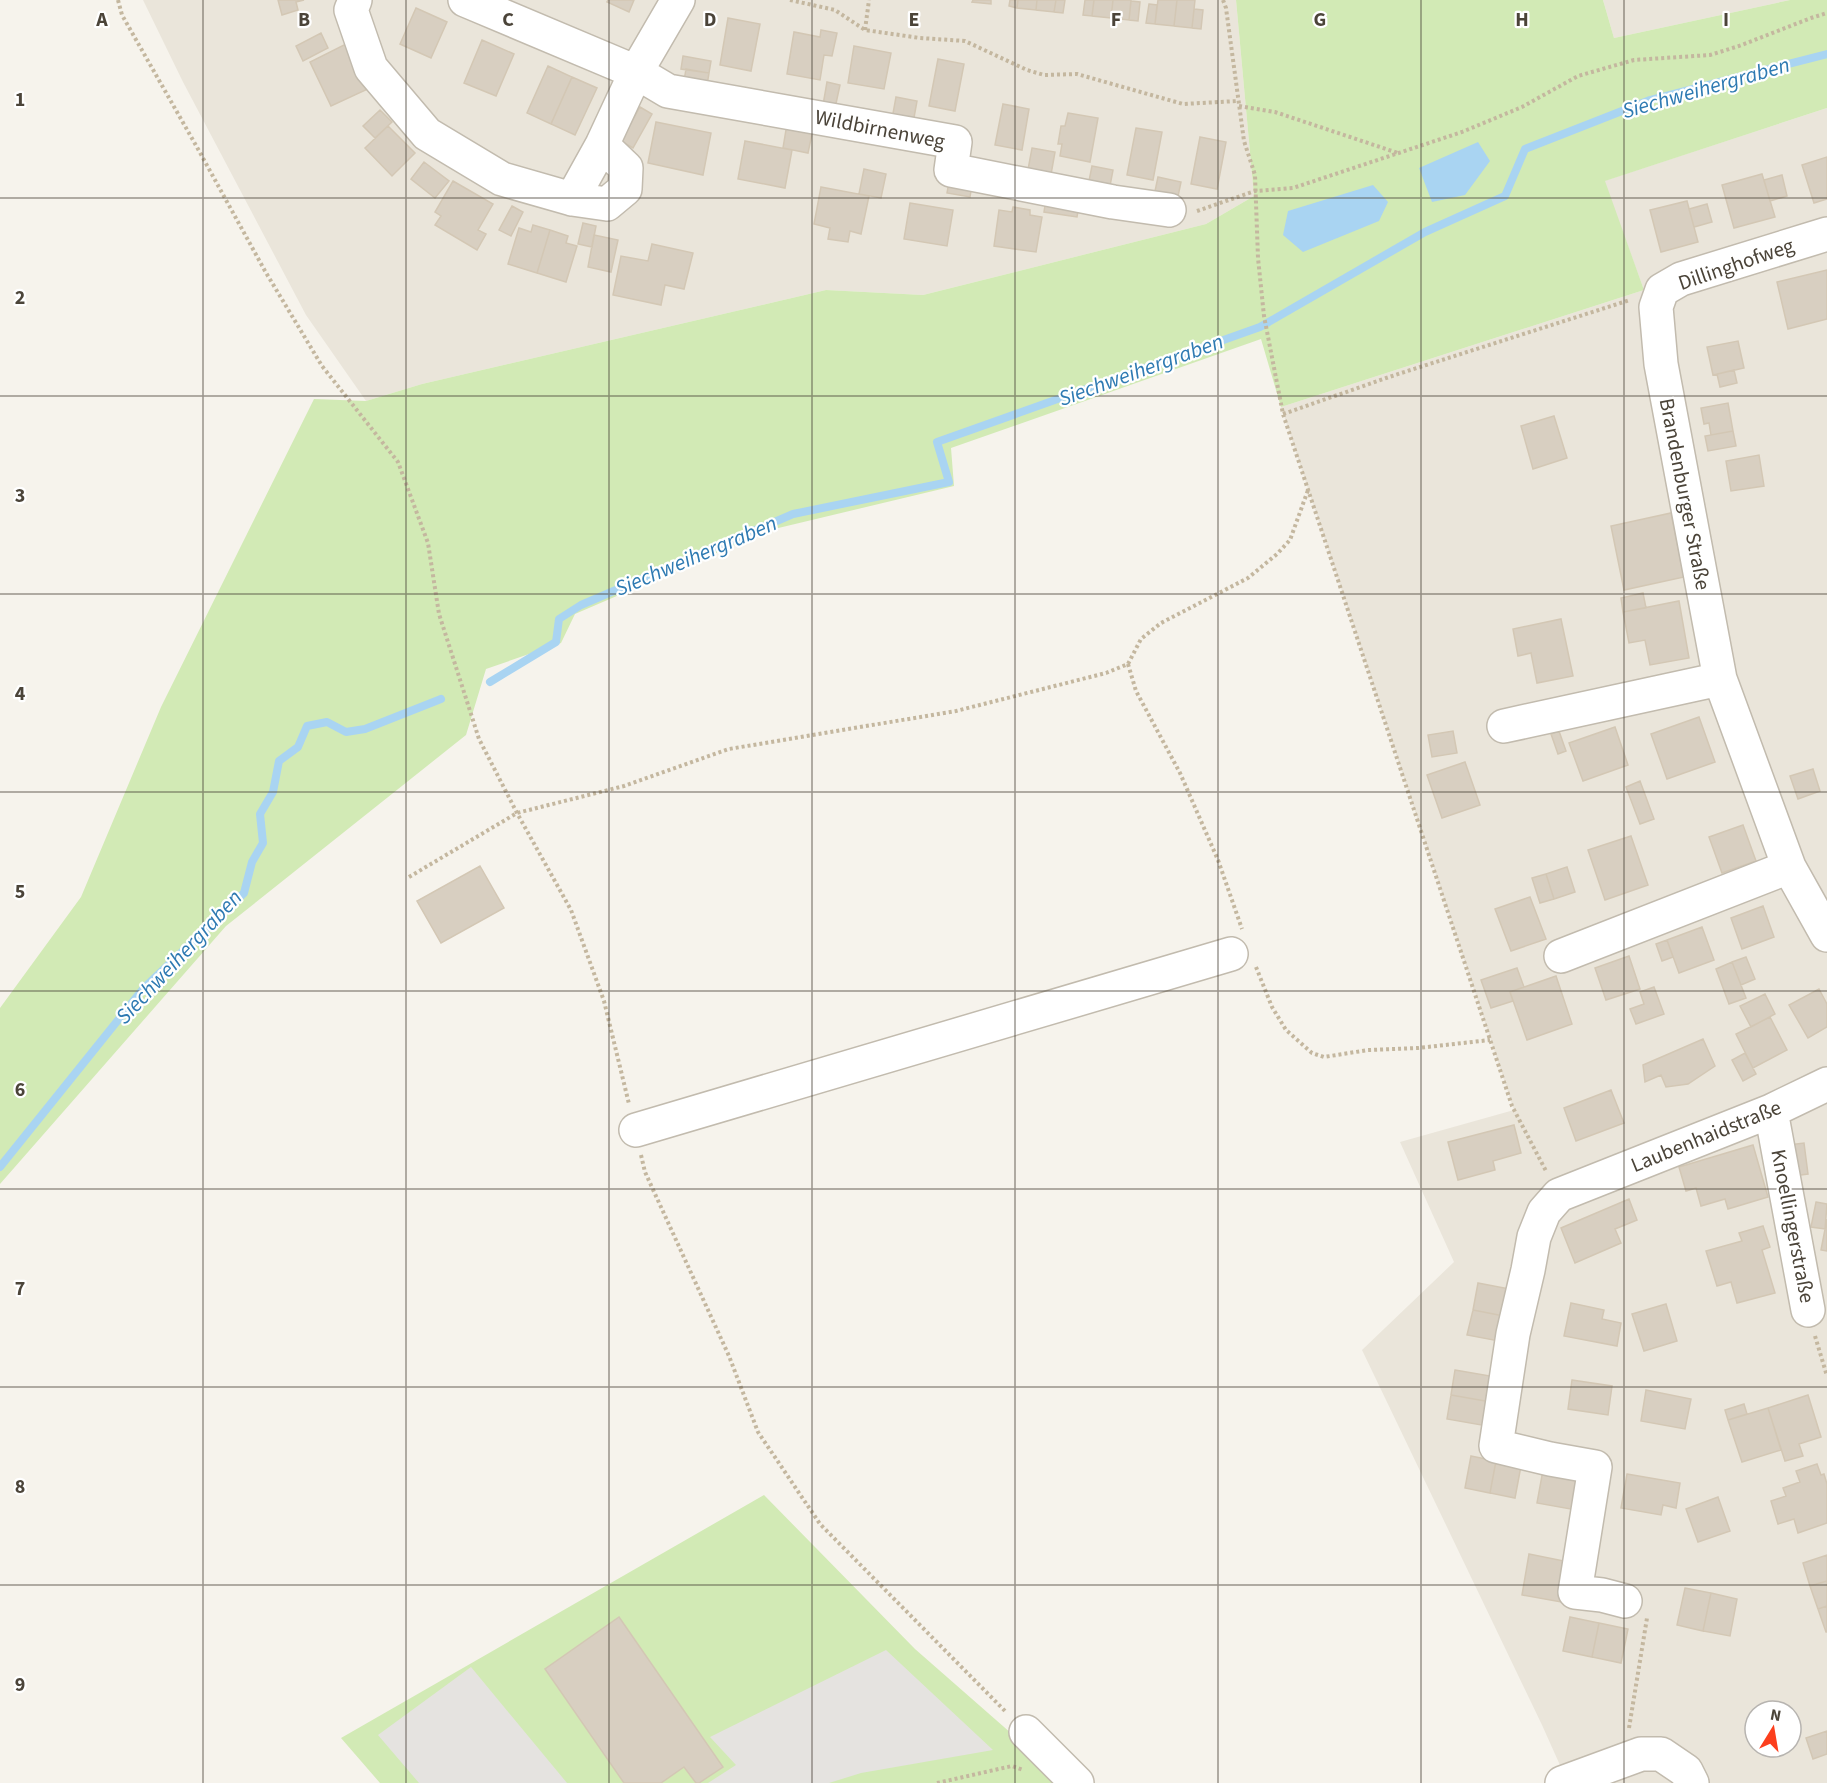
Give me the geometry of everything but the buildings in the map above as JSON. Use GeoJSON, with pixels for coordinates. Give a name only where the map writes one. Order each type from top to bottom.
{"type":"FeatureCollection","features":[{"type":"Feature","properties":{"kind":"street"},"geometry":{"type":"LineString","coordinates":[[355,0],[351,10],[371,68],[427,134],[502,179],[572,199],[608,204],[625,189],[626,168],[602,145],[636,72],[678,0]]}},
{"type":"Feature","properties":{"kind":"street","name":"Wildbirnenweg"},"geometry":{"type":"LineString","coordinates":[[465,0],[636,72],[668,91],[955,142],[951,170],[1113,202],[1169,210]]}},
{"type":"Feature","properties":{"kind":"street","name":"Dillinghofweg"},"geometry":{"type":"LineString","coordinates":[[1659,299],[1681,279],[1827,234]]}},
{"type":"Feature","properties":{"kind":"street","name":"Brandenburger Straße"},"geometry":{"type":"LineString","coordinates":[[1659,299],[1661,364],[1720,679],[1789,867],[1827,935]]}},
{"type":"Feature","properties":{"kind":"street"},"geometry":{"type":"LineString","coordinates":[[1504,726],[1720,679]]}},
{"type":"Feature","properties":{"kind":"street"},"geometry":{"type":"LineString","coordinates":[[1560,956],[1789,867]]}},
{"type":"Feature","properties":{"kind":"street"},"geometry":{"type":"LineString","coordinates":[[636,1130],[1243,951]]}},
{"type":"Feature","properties":{"kind":"street","name":"Laubenhaidstraße"},"geometry":{"type":"LineString","coordinates":[[1572,1190],[1771,1111],[1827,1084]]}},
{"type":"Feature","properties":{"kind":"street","name":"Knoellingerstraße"},"geometry":{"type":"LineString","coordinates":[[1771,1111],[1808,1310]]}},
{"type":"Feature","properties":{"kind":"street"},"geometry":{"type":"LineString","coordinates":[[1572,1190],[1544,1212],[1534,1237],[1513,1334],[1496,1446],[1596,1467],[1575,1592],[1602,1595],[1624,1601]]}},
{"type":"Feature","properties":{"kind":"street"},"geometry":{"type":"LineString","coordinates":[[1026,1732],[1077,1783]]}},
{"type":"Feature","properties":{"kind":"street"},"geometry":{"type":"LineString","coordinates":[[1562,1783],[1641,1754],[1661,1754],[1686,1771],[1692,1783]]}},
{"type":"Feature","properties":{"kind":"path"},"geometry":{"type":"LineString","coordinates":[[118,0],[122,15],[265,271],[322,366],[398,462],[428,543],[439,614],[479,739],[571,910],[604,1001],[645,1172],[729,1356],[758,1432],[820,1524],[1026,1732]]}},
{"type":"Feature","properties":{"kind":"path"},"geometry":{"type":"LineString","coordinates":[[790,0],[835,10],[865,30],[920,38],[965,41],[1027,70],[1044,75],[1077,74],[1183,104],[1238,104],[1275,112],[1398,153]]}},
{"type":"Feature","properties":{"kind":"path"},"geometry":{"type":"LineString","coordinates":[[865,30],[869,0]]}},
{"type":"Feature","properties":{"kind":"path"},"geometry":{"type":"LineString","coordinates":[[1223,0],[1244,141],[1255,175],[1258,258],[1264,316],[1283,414],[1512,1106],[1572,1190]]}},
{"type":"Feature","properties":{"kind":"path"},"geometry":{"type":"LineString","coordinates":[[1169,210],[1191,212],[1255,191],[1293,188],[1462,132],[1522,107],[1578,76],[1634,60],[1710,55],[1827,13]]}},
{"type":"Feature","properties":{"kind":"path"},"geometry":{"type":"LineString","coordinates":[[1283,414],[1395,375],[1659,299]]}},
{"type":"Feature","properties":{"kind":"path"},"geometry":{"type":"LineString","coordinates":[[409,877],[517,813],[624,786],[729,749],[956,711],[1106,673],[1128,664],[1141,639],[1161,623],[1248,578],[1277,554],[1290,540],[1308,490]]}},
{"type":"Feature","properties":{"kind":"path"},"geometry":{"type":"LineString","coordinates":[[1128,664],[1136,691],[1180,773],[1218,860],[1243,951],[1286,1030],[1312,1053],[1324,1057],[1368,1050],[1418,1048],[1490,1040]]}},
{"type":"Feature","properties":{"kind":"path","name":"Knoellingerstraße"},"geometry":{"type":"LineString","coordinates":[[1808,1310],[1827,1376]]}},
{"type":"Feature","properties":{"kind":"path"},"geometry":{"type":"LineString","coordinates":[[1624,1601],[1648,1619],[1625,1760]]}},
{"type":"Feature","properties":{"kind":"path"},"geometry":{"type":"LineString","coordinates":[[937,1783],[1012,1766],[1023,1771],[1028,1777]]}},
{"type":"Feature","properties":{"kind":"shaded area"},"geometry":{"type":"Polygon","coordinates":[[[143,0],[1236,0],[1254,196],[1206,224],[923,295],[826,290],[422,384],[366,401],[306,315],[183,82],[143,0]]]}},
{"type":"Feature","properties":{"kind":"shaded area"},"geometry":{"type":"Polygon","coordinates":[[[1603,0],[1790,0],[1614,38],[1603,0]]]}},
{"type":"Feature","properties":{"kind":"shaded area"},"geometry":{"type":"Polygon","coordinates":[[[1827,108],[1827,1783],[1568,1783],[1362,1350],[1454,1262],[1400,1142],[1514,1110],[1281,407],[1644,290],[1604,181],[1827,108]]]}},
{"type":"Feature","properties":{"kind":"shaded area"},"geometry":{"type":"Polygon","coordinates":[[[886,1650],[993,1750],[861,1773],[829,1783],[708,1783],[736,1765],[710,1737],[886,1650]]]}},
{"type":"Feature","properties":{"kind":"shaded area"},"geometry":{"type":"Polygon","coordinates":[[[471,1667],[567,1783],[419,1783],[378,1735],[471,1667]]]}},
{"type":"Feature","properties":{"kind":"green space"},"geometry":{"type":"Polygon","coordinates":[[[1236,0],[1603,0],[1614,38],[1790,0],[1827,0],[1827,108],[1605,181],[1644,290],[1281,407],[1261,339],[951,448],[954,486],[770,530],[575,614],[561,643],[486,669],[466,735],[226,926],[0,1184],[0,1008],[81,897],[161,707],[314,399],[366,401],[422,384],[826,290],[923,295],[1206,224],[1254,196],[1236,0]]]}},
{"type":"Feature","properties":{"kind":"green space"},"geometry":{"type":"Polygon","coordinates":[[[764,1495],[915,1649],[1068,1783],[380,1783],[341,1738],[764,1495]]]}},
{"type":"Feature","properties":{"kind":"water"},"geometry":{"type":"Polygon","coordinates":[[[1478,142],[1490,161],[1465,195],[1432,202],[1419,168],[1478,142]]]}},
{"type":"Feature","properties":{"kind":"water"},"geometry":{"type":"Polygon","coordinates":[[[1373,185],[1388,202],[1379,221],[1303,252],[1283,235],[1288,211],[1373,185]]]}},
{"type":"Feature","properties":{"kind":"waterway","name":"Siechweihergraben"},"geometry":{"type":"LineString","coordinates":[[490,682],[556,642],[559,619],[581,605],[793,514],[949,482],[937,442],[1260,327],[1425,232],[1505,196],[1525,149],[1650,100],[1827,54]]}},
{"type":"Feature","properties":{"kind":"waterway","name":"Siechweihergraben"},"geometry":{"type":"LineString","coordinates":[[0,1167],[143,989],[244,893],[252,862],[263,843],[260,814],[273,792],[279,761],[298,747],[307,726],[327,722],[346,732],[365,729],[441,699]]}}]}
